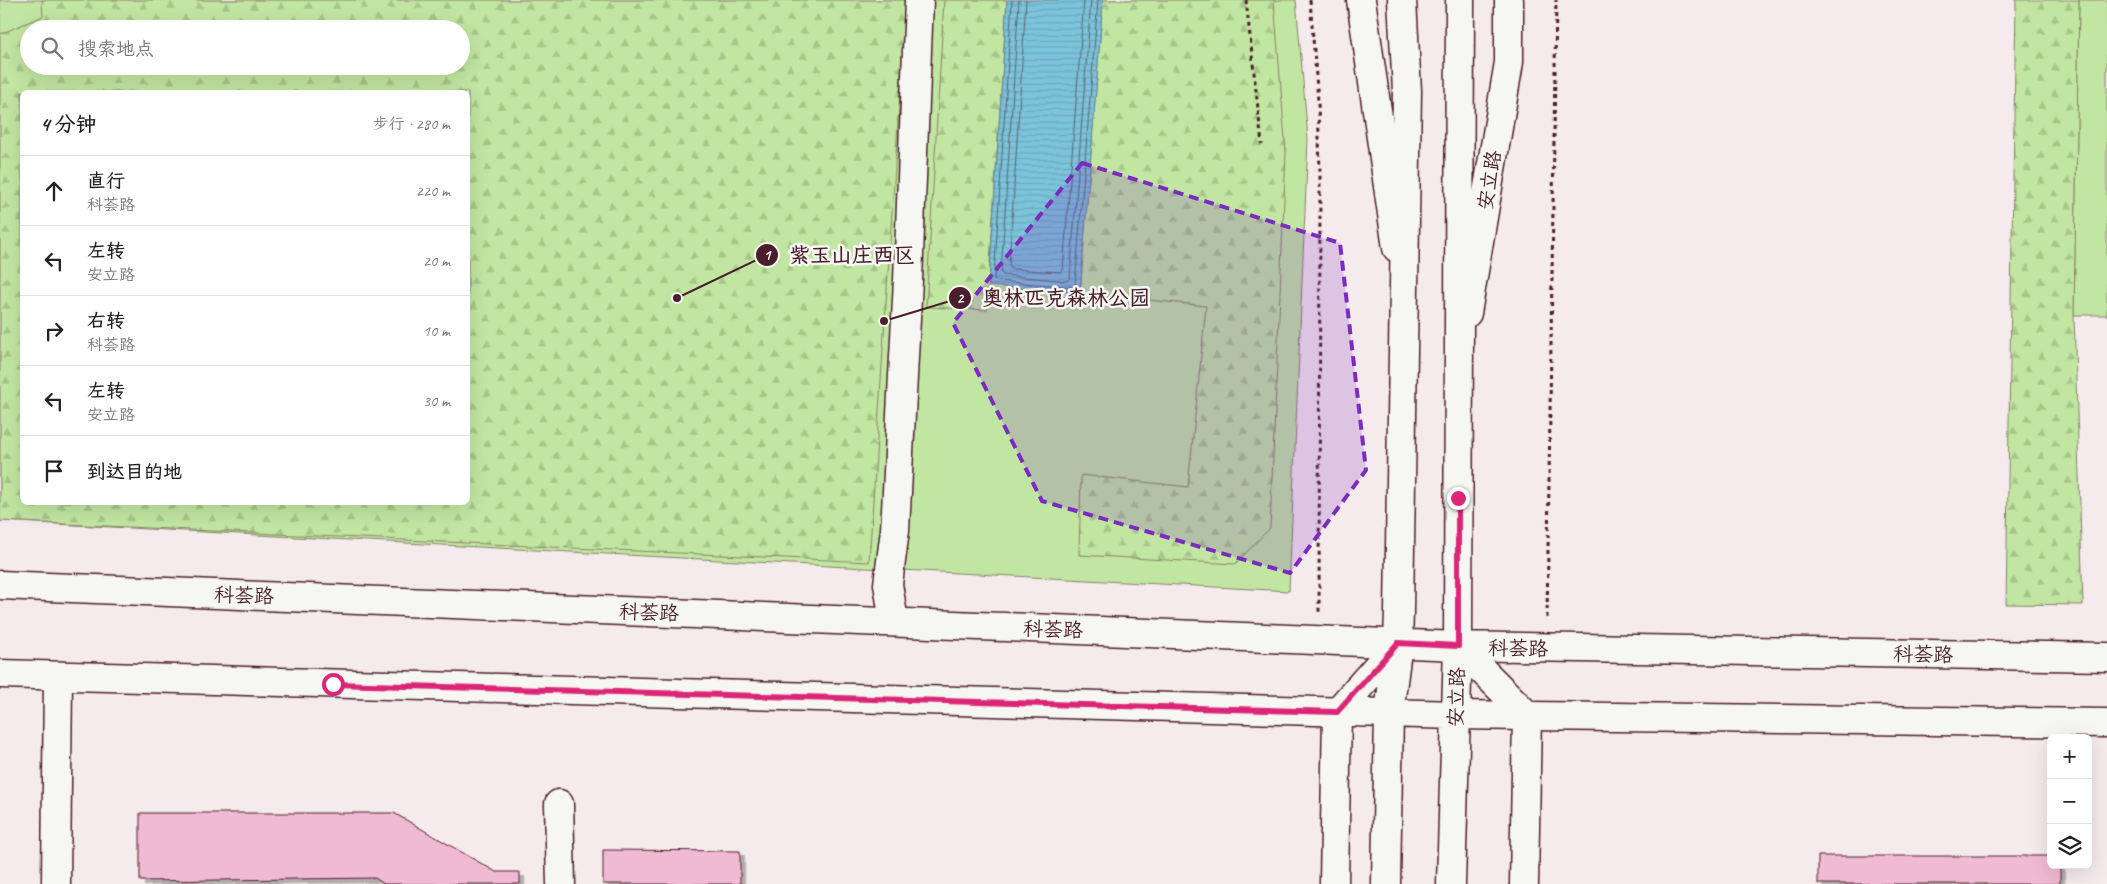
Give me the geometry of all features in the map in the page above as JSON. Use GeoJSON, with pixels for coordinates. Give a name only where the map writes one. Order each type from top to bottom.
{"type":"FeatureCollection","features":[{"type":"Feature","properties":{"kind":"main road"},"geometry":{"type":"LineString","coordinates":[[894,622],[888,584],[895,530],[908,280],[919,0]]}},
{"type":"Feature","properties":{"kind":"main road"},"geometry":{"type":"LineString","coordinates":[[1361,0],[1404,298]]}},
{"type":"Feature","properties":{"kind":"main road"},"geometry":{"type":"LineString","coordinates":[[1386,884],[1389,713],[1398,643],[1407,91],[1402,0]]}},
{"type":"Feature","properties":{"kind":"main road","name":"安立路"},"geometry":{"type":"LineString","coordinates":[[1451,884],[1458,646],[1460,0]]}},
{"type":"Feature","properties":{"kind":"main road","name":"安立路"},"geometry":{"type":"LineString","coordinates":[[1459,359],[1508,62],[1509,0]]}},
{"type":"Feature","properties":{"kind":"main road","name":"科荟路"},"geometry":{"type":"LineString","coordinates":[[0,585],[1458,646],[2107,657]]}},
{"type":"Feature","properties":{"kind":"main road"},"geometry":{"type":"LineString","coordinates":[[1334,884],[1337,712],[1398,643]]}},
{"type":"Feature","properties":{"kind":"main road"},"geometry":{"type":"LineString","coordinates":[[1458,646],[1527,715],[1524,884]]}},
{"type":"Feature","properties":{"kind":"main road"},"geometry":{"type":"LineString","coordinates":[[0,674],[1456,715],[2107,723]]}},
{"type":"Feature","properties":{"kind":"main road"},"geometry":{"type":"LineString","coordinates":[[56,884],[58,676]]}},
{"type":"Feature","properties":{"kind":"main road"},"geometry":{"type":"LineString","coordinates":[[559,804],[561,884]]}},
{"type":"Feature","properties":{"kind":"path"},"geometry":{"type":"LineString","coordinates":[[1246,0],[1262,145]]}},
{"type":"Feature","properties":{"kind":"path"},"geometry":{"type":"LineString","coordinates":[[1310,0],[1318,101],[1320,173],[1319,640]]}},
{"type":"Feature","properties":{"kind":"path"},"geometry":{"type":"LineString","coordinates":[[1547,648],[1556,0]]}},
{"type":"Feature","properties":{"kind":"highlighted area"},"geometry":{"type":"Polygon","coordinates":[[[1082,163],[1340,243],[1366,470],[1290,573],[1042,501],[953,323],[1082,163]]]}},
{"type":"Feature","properties":{"kind":"green space"},"geometry":{"type":"Polygon","coordinates":[[[0,0],[1296,0],[1308,139],[1289,591],[0,521],[0,0]]]}},
{"type":"Feature","properties":{"kind":"green space"},"geometry":{"type":"Polygon","coordinates":[[[42,0],[906,0],[869,562],[0,521],[0,34],[20,26],[20,75],[470,75],[470,20],[33,20],[43,16],[42,0]]]}},
{"type":"Feature","properties":{"kind":"green space"},"geometry":{"type":"Polygon","coordinates":[[[944,0],[1007,0],[987,310],[926,307],[944,0]]]}},
{"type":"Feature","properties":{"kind":"green space"},"geometry":{"type":"Polygon","coordinates":[[[1103,0],[1274,0],[1286,153],[1270,528],[1235,564],[1079,555],[1081,475],[1188,487],[1206,306],[1080,293],[1103,0]]]}},
{"type":"Feature","properties":{"kind":"green space"},"geometry":{"type":"Polygon","coordinates":[[[2016,0],[2079,0],[2074,315],[2083,605],[2006,604],[2016,0]]]}},
{"type":"Feature","properties":{"kind":"green space"},"geometry":{"type":"Polygon","coordinates":[[[2079,0],[2107,0],[2107,315],[2074,315],[2079,0]]]}},
{"type":"Feature","properties":{"kind":"water"},"geometry":{"type":"Polygon","coordinates":[[[1007,0],[1103,0],[1080,293],[989,286],[1007,0]]]}},
{"type":"Feature","properties":{"kind":"building"},"geometry":{"type":"Polygon","coordinates":[[[140,813],[394,813],[496,872],[520,872],[520,884],[384,884],[375,878],[140,881],[140,813]]]}},
{"type":"Feature","properties":{"kind":"building"},"geometry":{"type":"Polygon","coordinates":[[[603,850],[740,851],[740,884],[603,884],[603,850]]]}},
{"type":"Feature","properties":{"kind":"building"},"geometry":{"type":"Polygon","coordinates":[[[1818,856],[2047,856],[2047,869],[2060,869],[2060,884],[1818,884],[1818,856]]]}},
{"type":"Feature","properties":{"kind":"place","name":"紫玉山庄西区"},"geometry":{"type":"Point","coordinates":[677,298]}},
{"type":"Feature","properties":{"kind":"place","name":"奥林匹克森林公园"},"geometry":{"type":"Point","coordinates":[884,321]}},
{"type":"Feature","properties":{"kind":"route"},"geometry":{"type":"LineString","coordinates":[[333,684],[1337,712],[1398,643],[1458,646],[1458,498]]}}]}
